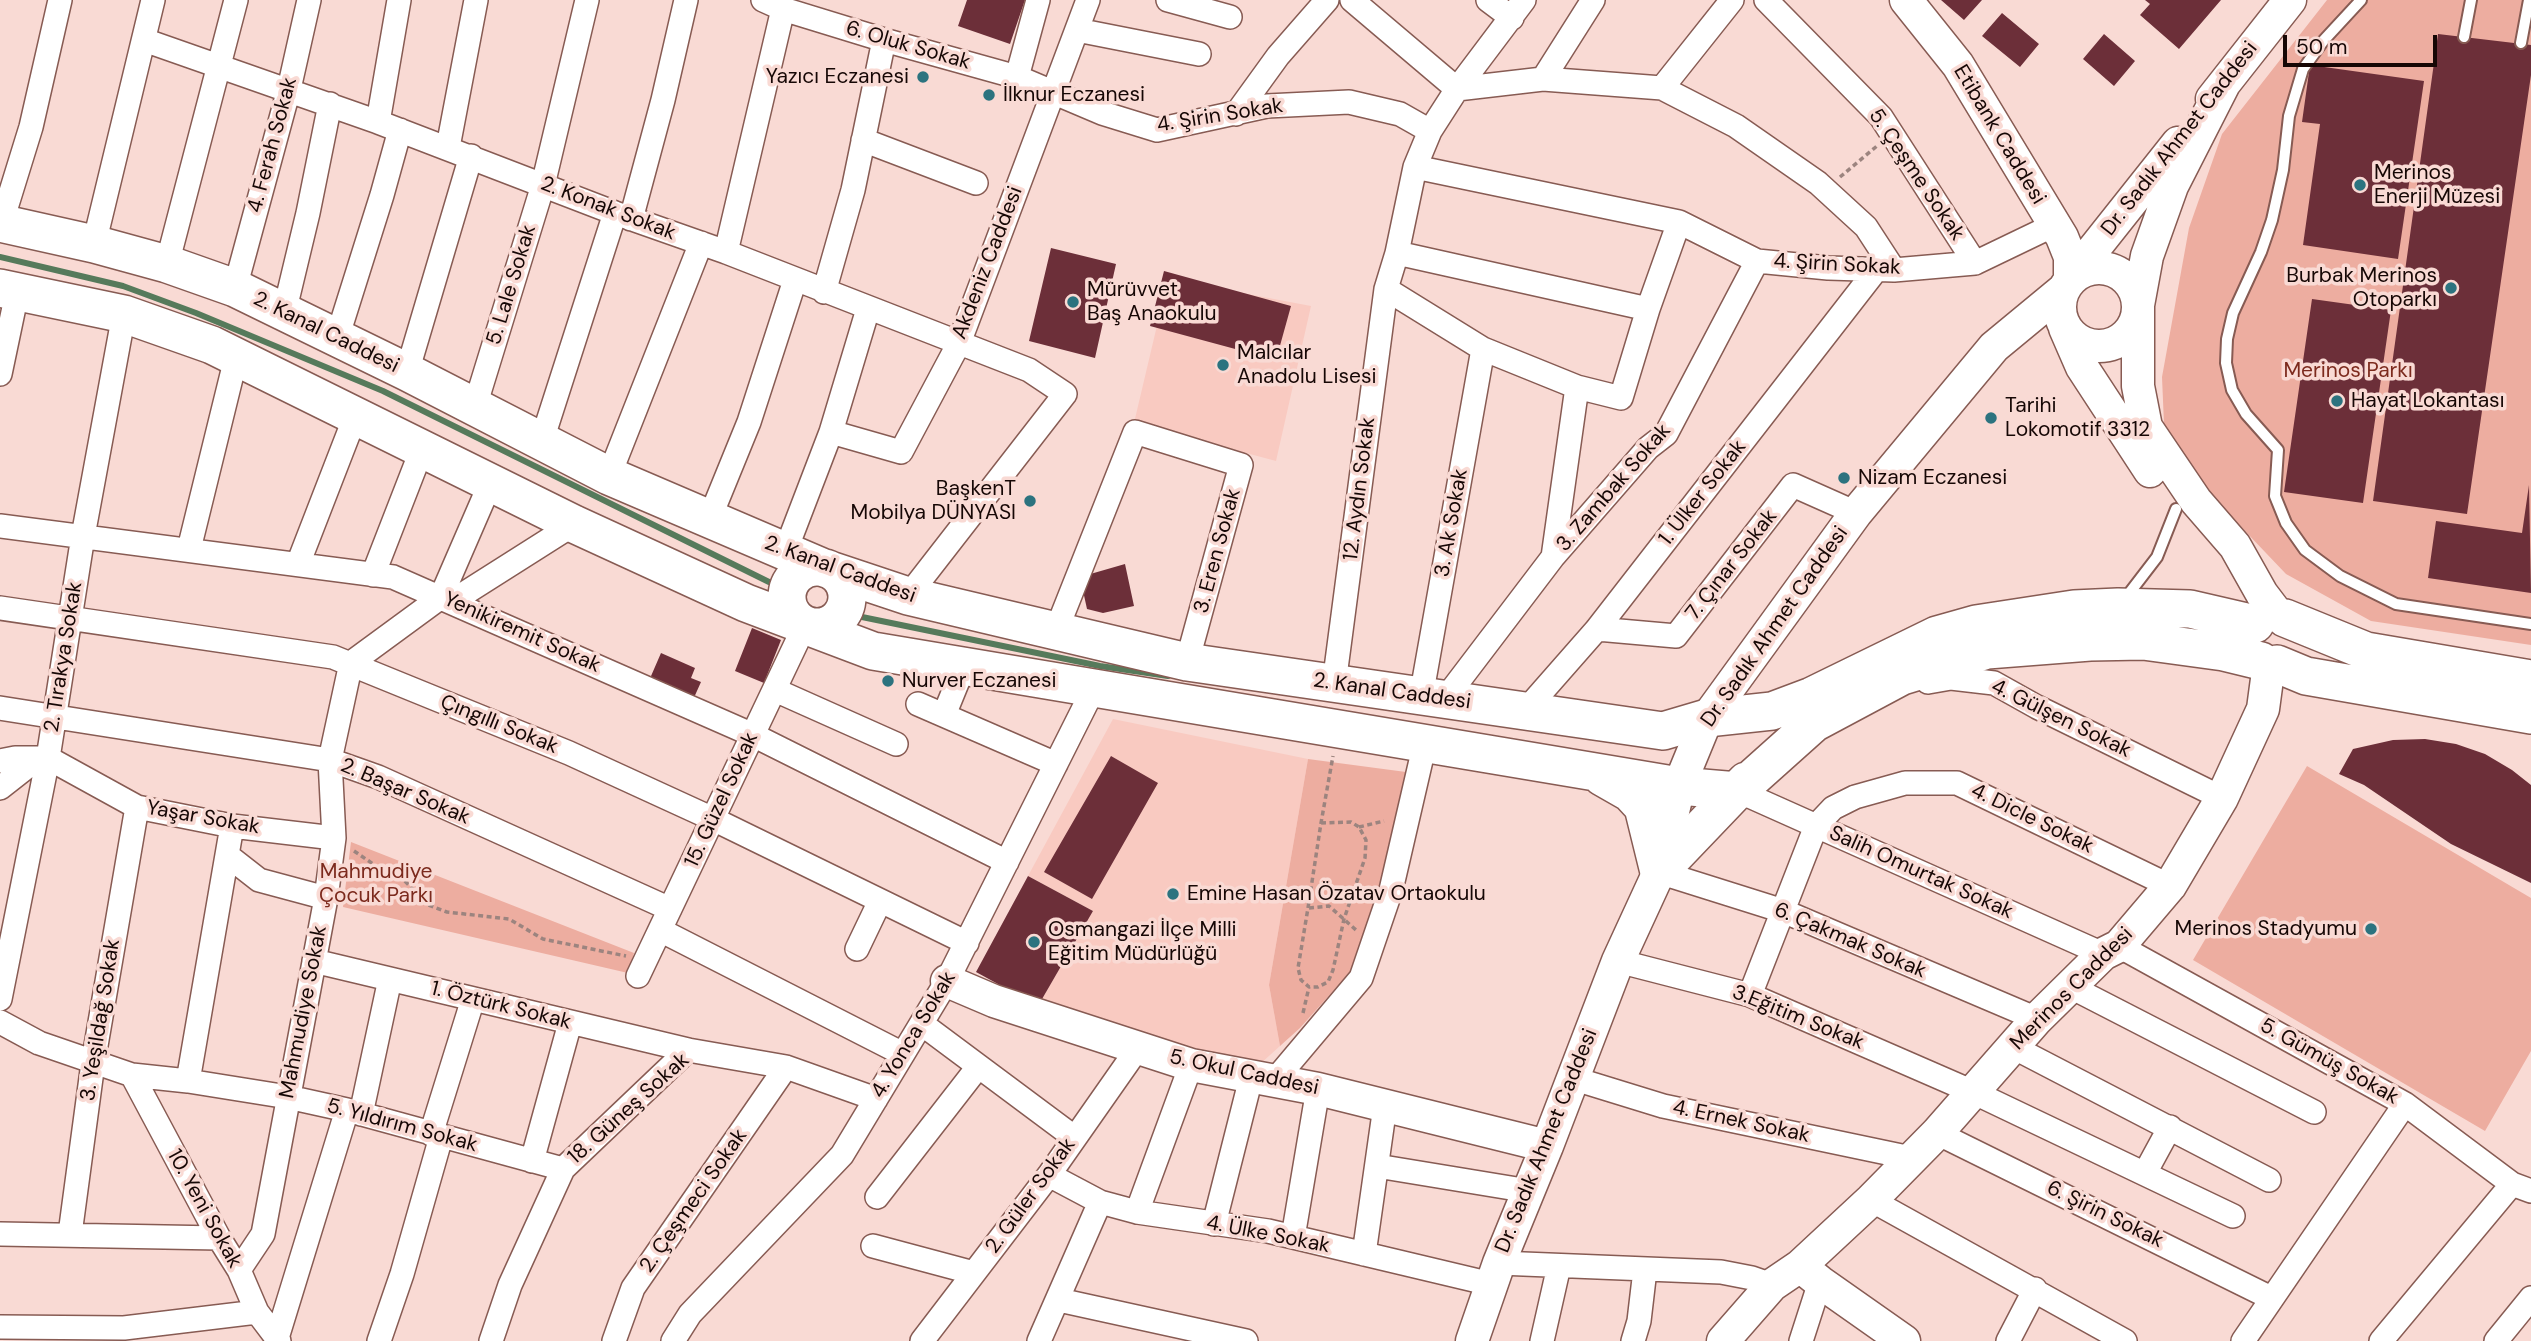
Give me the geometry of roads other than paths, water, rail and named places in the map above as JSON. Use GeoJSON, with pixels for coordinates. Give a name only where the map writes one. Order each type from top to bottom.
{"type":"FeatureCollection","features":[{"type":"Feature","properties":{"kind":"main road","name":"Etibank Caddesi"},"geometry":{"type":"LineString","coordinates":[[1906,0],[1958,65],[2054,225],[2070,257],[2067,284]]}},
{"type":"Feature","properties":{"kind":"main road","name":"Dr. Sadık Ahmet Caddesi"},"geometry":{"type":"LineString","coordinates":[[1472,1341],[1495,1273],[1618,961],[1659,872],[1679,786],[1720,716],[1856,513],[1994,347],[2067,284],[2290,0]]}},
{"type":"Feature","properties":{"kind":"main road"},"geometry":{"type":"LineString","coordinates":[[2065,328],[2085,344],[2098,346],[2122,338],[2131,329],[2136,317],[2147,256],[2172,186],[2224,84]]}},
{"type":"Feature","properties":{"kind":"main road","name":"2. Kanal Caddesi"},"geometry":{"type":"LineString","coordinates":[[1,223],[167,264],[235,288],[475,406],[609,476],[824,568],[908,596],[1187,662],[1663,732],[1720,716],[1772,711],[1812,696],[1937,635],[2031,614],[2118,607],[2190,608],[2269,619]]}},
{"type":"Feature","properties":{"kind":"main road"},"geometry":{"type":"LineString","coordinates":[[2269,619],[2262,594],[2235,546],[2196,501],[2146,426],[2138,386],[2138,304],[2135,292],[2129,281],[2119,272],[2094,267],[2081,271],[2067,284],[2059,302],[2060,316],[2082,367],[2176,509],[2227,564],[2269,619],[2296,628],[2298,644],[2291,657],[2269,663]]}},
{"type":"Feature","properties":{"kind":"main road","name":"2. Kanal Caddesi"},"geometry":{"type":"LineString","coordinates":[[9,290],[124,314],[212,345],[574,524],[746,603],[873,651],[1679,786],[1738,791]]}},
{"type":"Feature","properties":{"kind":"main road"},"geometry":{"type":"LineString","coordinates":[[805,625],[815,627],[833,622],[845,607],[845,588],[833,572],[824,568]]}},
{"type":"Feature","properties":{"kind":"main road"},"geometry":{"type":"LineString","coordinates":[[2269,619],[2366,651],[2531,680]]}},
{"type":"Feature","properties":{"kind":"main road"},"geometry":{"type":"LineString","coordinates":[[1659,872],[1738,791],[1814,723],[1902,676],[1990,667],[2090,642],[2143,641],[2224,652],[2306,676],[2531,715]]}},
{"type":"Feature","properties":{"kind":"main road","name":"Merinos Caddesi"},"geometry":{"type":"LineString","coordinates":[[1723,1341],[1772,1285],[1810,1274],[1871,1200],[1937,1133],[2037,1019],[2069,986],[2111,950],[2170,886],[2222,798],[2263,709],[2269,663]]}},
{"type":"Feature","properties":{"kind":"main road"},"geometry":{"type":"LineString","coordinates":[[1720,716],[1749,723],[1760,739],[1763,757],[1738,791]]}},
{"type":"Feature","properties":{"kind":"main road"},"geometry":{"type":"LineString","coordinates":[[1582,769],[1611,781],[1630,793],[1643,807],[1659,872]]}},
{"type":"Feature","properties":{"kind":"main road","name":"5. Okul Caddesi"},"geometry":{"type":"LineString","coordinates":[[947,981],[994,1001],[1191,1065],[1318,1088],[1547,1146]]}},
{"type":"Feature","properties":{"kind":"main road"},"geometry":{"type":"LineString","coordinates":[[1810,1274],[1904,1341]]}},
{"type":"Feature","properties":{"kind":"street"},"geometry":{"type":"LineString","coordinates":[[1,223],[31,127],[60,0]]}},
{"type":"Feature","properties":{"kind":"street"},"geometry":{"type":"LineString","coordinates":[[94,244],[153,0]]}},
{"type":"Feature","properties":{"kind":"street"},"geometry":{"type":"LineString","coordinates":[[167,264],[236,0]]}},
{"type":"Feature","properties":{"kind":"street","name":"4. Ferah Sokak"},"geometry":{"type":"LineString","coordinates":[[235,288],[289,89],[309,0]]}},
{"type":"Feature","properties":{"kind":"street"},"geometry":{"type":"LineString","coordinates":[[379,122],[398,0]]}},
{"type":"Feature","properties":{"kind":"street"},"geometry":{"type":"LineString","coordinates":[[448,147],[476,0]]}},
{"type":"Feature","properties":{"kind":"street","name":"5. Lale Sokak"},"geometry":{"type":"LineString","coordinates":[[475,406],[543,184],[587,0]]}},
{"type":"Feature","properties":{"kind":"street"},"geometry":{"type":"LineString","coordinates":[[542,440],[663,100],[686,0]]}},
{"type":"Feature","properties":{"kind":"street"},"geometry":{"type":"LineString","coordinates":[[1017,77],[1038,0]]}},
{"type":"Feature","properties":{"kind":"street","name":"Akdeniz Caddesi"},"geometry":{"type":"LineString","coordinates":[[831,432],[901,452],[958,343],[1088,0]]}},
{"type":"Feature","properties":{"kind":"street"},"geometry":{"type":"LineString","coordinates":[[1168,0],[1230,17]]}},
{"type":"Feature","properties":{"kind":"street"},"geometry":{"type":"LineString","coordinates":[[1236,114],[1278,56],[1327,0]]}},
{"type":"Feature","properties":{"kind":"street"},"geometry":{"type":"LineString","coordinates":[[1352,0],[1457,89],[1543,79],[1662,89],[1736,126],[1825,189],[1866,227],[1885,270]]}},
{"type":"Feature","properties":{"kind":"street"},"geometry":{"type":"LineString","coordinates":[[1488,0],[1518,9]]}},
{"type":"Feature","properties":{"kind":"street"},"geometry":{"type":"LineString","coordinates":[[1543,79],[1593,0]]}},
{"type":"Feature","properties":{"kind":"street"},"geometry":{"type":"LineString","coordinates":[[1662,89],[1732,0]]}},
{"type":"Feature","properties":{"kind":"street","name":"5. Çeşme Sokak"},"geometry":{"type":"LineString","coordinates":[[1766,0],[1881,117],[1975,263]]}},
{"type":"Feature","properties":{"kind":"street"},"geometry":{"type":"LineString","coordinates":[[726,252],[773,4]]}},
{"type":"Feature","properties":{"kind":"street","name":"6. Oluk Sokak"},"geometry":{"type":"LineString","coordinates":[[773,4],[884,40],[1017,77],[1053,93]]}},
{"type":"Feature","properties":{"kind":"street","name":"12. Aydın Sokak"},"geometry":{"type":"LineString","coordinates":[[1334,684],[1386,289],[1397,253],[1415,167],[1430,131],[1457,89],[1518,9]]}},
{"type":"Feature","properties":{"kind":"street"},"geometry":{"type":"LineString","coordinates":[[1077,30],[1199,54]]}},
{"type":"Feature","properties":{"kind":"street","name":"2. Konak Sokak"},"geometry":{"type":"LineString","coordinates":[[144,40],[289,89],[448,147],[623,216],[726,252],[1029,370],[1065,394],[908,596]]}},
{"type":"Feature","properties":{"kind":"street"},"geometry":{"type":"LineString","coordinates":[[824,292],[853,190],[884,40]]}},
{"type":"Feature","properties":{"kind":"street","name":"4. Şirin Sokak"},"geometry":{"type":"LineString","coordinates":[[1053,93],[1102,113],[1157,130],[1267,106],[1349,102],[1400,114],[1430,131]]}},
{"type":"Feature","properties":{"kind":"street"},"geometry":{"type":"LineString","coordinates":[[285,313],[330,104]]}},
{"type":"Feature","properties":{"kind":"street"},"geometry":{"type":"LineString","coordinates":[[337,338],[400,130]]}},
{"type":"Feature","properties":{"kind":"street"},"geometry":{"type":"LineString","coordinates":[[863,140],[976,183]]}},
{"type":"Feature","properties":{"kind":"street"},"geometry":{"type":"LineString","coordinates":[[407,372],[471,156]]}},
{"type":"Feature","properties":{"kind":"street","name":"4. Şirin Sokak"},"geometry":{"type":"LineString","coordinates":[[1415,167],[1679,222],[1757,261],[1885,270],[1975,263],[2054,225]]}},
{"type":"Feature","properties":{"kind":"street"},"geometry":{"type":"LineString","coordinates":[[1386,289],[1483,349],[1577,387],[1621,398],[1648,309],[1679,222]]}},
{"type":"Feature","properties":{"kind":"street"},"geometry":{"type":"LineString","coordinates":[[609,476],[701,243]]}},
{"type":"Feature","properties":{"kind":"street"},"geometry":{"type":"LineString","coordinates":[[1397,253],[1648,309]]}},
{"type":"Feature","properties":{"kind":"street","name":"3. Zambak Sokak"},"geometry":{"type":"LineString","coordinates":[[1433,698],[1648,448],[1666,434],[1757,261]]}},
{"type":"Feature","properties":{"kind":"street","name":"1. Ülker Sokak"},"geometry":{"type":"LineString","coordinates":[[1525,712],[1597,629],[1885,270]]}},
{"type":"Feature","properties":{"kind":"street"},"geometry":{"type":"LineString","coordinates":[[709,520],[749,422],[795,280]]}},
{"type":"Feature","properties":{"kind":"street"},"geometry":{"type":"LineString","coordinates":[[0,374],[9,290]]}},
{"type":"Feature","properties":{"kind":"street"},"geometry":{"type":"LineString","coordinates":[[785,552],[831,432],[868,309]]}},
{"type":"Feature","properties":{"kind":"street","name":"2. Tırakya Sokak"},"geometry":{"type":"LineString","coordinates":[[0,999],[43,759],[56,716],[83,536],[124,314]]}},
{"type":"Feature","properties":{"kind":"street","name":"3. Ak Sokak"},"geometry":{"type":"LineString","coordinates":[[1433,698],[1483,349]]}},
{"type":"Feature","properties":{"kind":"street"},"geometry":{"type":"LineString","coordinates":[[190,549],[236,358]]}},
{"type":"Feature","properties":{"kind":"street"},"geometry":{"type":"LineString","coordinates":[[1553,557],[1577,387]]}},
{"type":"Feature","properties":{"kind":"street"},"geometry":{"type":"LineString","coordinates":[[298,564],[355,417]]}},
{"type":"Feature","properties":{"kind":"street","name":"3. Eren Sokak"},"geometry":{"type":"LineString","coordinates":[[1056,631],[1096,525],[1136,432],[1241,465],[1187,662]]}},
{"type":"Feature","properties":{"kind":"street"},"geometry":{"type":"LineString","coordinates":[[373,575],[422,450]]}},
{"type":"Feature","properties":{"kind":"street"},"geometry":{"type":"LineString","coordinates":[[446,600],[490,484]]}},
{"type":"Feature","properties":{"kind":"street","name":"7. Çınar Sokak"},"geometry":{"type":"LineString","coordinates":[[1597,629],[1676,636],[1793,485],[1856,513]]}},
{"type":"Feature","properties":{"kind":"street"},"geometry":{"type":"LineString","coordinates":[[351,663],[446,600],[574,524]]}},
{"type":"Feature","properties":{"kind":"street","name":"Yenikiremit Sokak"},"geometry":{"type":"LineString","coordinates":[[0,526],[190,549],[393,578],[753,735],[1007,862]]}},
{"type":"Feature","properties":{"kind":"street","name":"Çıngıllı Sokak"},"geometry":{"type":"LineString","coordinates":[[0,608],[332,657],[351,663],[569,753],[713,819],[967,943]]}},
{"type":"Feature","properties":{"kind":"street","name":"15. Güzel Sokak"},"geometry":{"type":"LineString","coordinates":[[642,968],[805,625]]}},
{"type":"Feature","properties":{"kind":"street","name":"Mahmudiye Sokak"},"geometry":{"type":"LineString","coordinates":[[239,1270],[263,1234],[326,898],[334,838],[330,760],[351,663]]}},
{"type":"Feature","properties":{"kind":"street"},"geometry":{"type":"LineString","coordinates":[[944,715],[964,666]]}},
{"type":"Feature","properties":{"kind":"street","name":"4. Gülşen Sokak"},"geometry":{"type":"LineString","coordinates":[[1990,667],[2037,707],[2222,798]]}},
{"type":"Feature","properties":{"kind":"street","name":"4. Yonca Sokak"},"geometry":{"type":"LineString","coordinates":[[674,1341],[690,1314],[842,1155],[947,981],[1094,688]]}},
{"type":"Feature","properties":{"kind":"street"},"geometry":{"type":"LineString","coordinates":[[775,690],[895,744]]}},
{"type":"Feature","properties":{"kind":"street"},"geometry":{"type":"LineString","coordinates":[[918,704],[1056,764]]}},
{"type":"Feature","properties":{"kind":"street","name":"2. Başar Sokak"},"geometry":{"type":"LineString","coordinates":[[0,708],[330,760],[378,777],[670,909]]}},
{"type":"Feature","properties":{"kind":"street"},"geometry":{"type":"LineString","coordinates":[[1214,1224],[1263,1079],[1361,978],[1391,890],[1425,744]]}},
{"type":"Feature","properties":{"kind":"street"},"geometry":{"type":"LineString","coordinates":[[0,761],[15,758],[43,759]]}},
{"type":"Feature","properties":{"kind":"street"},"geometry":{"type":"LineString","coordinates":[[0,788],[43,759]]}},
{"type":"Feature","properties":{"kind":"street","name":"Yaşar Sokak"},"geometry":{"type":"LineString","coordinates":[[43,759],[137,807],[232,825],[334,838]]}},
{"type":"Feature","properties":{"kind":"street","name":"4. Dicle Sokak"},"geometry":{"type":"LineString","coordinates":[[1816,826],[1833,808],[1855,797],[1905,783],[1957,783],[2170,886]]}},
{"type":"Feature","properties":{"kind":"street","name":"Salih Omurtak Sokak"},"geometry":{"type":"LineString","coordinates":[[1738,791],[2111,950]]}},
{"type":"Feature","properties":{"kind":"street","name":"3. Yeşildağ Sokak"},"geometry":{"type":"LineString","coordinates":[[71,1234],[93,1063],[137,807]]}},
{"type":"Feature","properties":{"kind":"street"},"geometry":{"type":"LineString","coordinates":[[188,1081],[232,825]]}},
{"type":"Feature","properties":{"kind":"street"},"geometry":{"type":"LineString","coordinates":[[1750,995],[1816,826]]}},
{"type":"Feature","properties":{"kind":"street","name":"Yaşar Sokak"},"geometry":{"type":"LineString","coordinates":[[228,855],[259,880],[326,898]]}},
{"type":"Feature","properties":{"kind":"street","name":"6. Çakmak Sokak"},"geometry":{"type":"LineString","coordinates":[[1659,872],[1783,911],[2037,1019]]}},
{"type":"Feature","properties":{"kind":"street"},"geometry":{"type":"LineString","coordinates":[[857,949],[880,901]]}},
{"type":"Feature","properties":{"kind":"street"},"geometry":{"type":"LineString","coordinates":[[660,930],[903,1054]]}},
{"type":"Feature","properties":{"kind":"street","name":"5. Gümüş Sokak"},"geometry":{"type":"LineString","coordinates":[[2111,950],[2405,1104],[2522,1187]]}},
{"type":"Feature","properties":{"kind":"street","name":"1. Öztürk Sokak"},"geometry":{"type":"LineString","coordinates":[[314,961],[688,1051]]}},
{"type":"Feature","properties":{"kind":"street","name":"3.Eğitim Sokak"},"geometry":{"type":"LineString","coordinates":[[1618,961],[1750,995],[1973,1092],[2234,1216]]}},
{"type":"Feature","properties":{"kind":"street"},"geometry":{"type":"LineString","coordinates":[[278,1340],[354,1112],[390,979]]}},
{"type":"Feature","properties":{"kind":"street"},"geometry":{"type":"LineString","coordinates":[[2069,986],[2314,1112]]}},
{"type":"Feature","properties":{"kind":"street"},"geometry":{"type":"LineString","coordinates":[[379,1341],[402,1274],[473,999]]}},
{"type":"Feature","properties":{"kind":"street","name":"5. Yıldırım Sokak"},"geometry":{"type":"LineString","coordinates":[[0,1022],[39,1043],[132,1076],[188,1081],[288,1097],[354,1112],[563,1169]]}},
{"type":"Feature","properties":{"kind":"street"},"geometry":{"type":"LineString","coordinates":[[532,1161],[570,1023]]}},
{"type":"Feature","properties":{"kind":"street"},"geometry":{"type":"LineString","coordinates":[[922,1024],[1075,1138]]}},
{"type":"Feature","properties":{"kind":"street"},"geometry":{"type":"LineString","coordinates":[[2012,1047],[2269,1180]]}},
{"type":"Feature","properties":{"kind":"street","name":"2. Güler Sokak"},"geometry":{"type":"LineString","coordinates":[[922,1341],[1049,1175],[1138,1048]]}},
{"type":"Feature","properties":{"kind":"street","name":"18. Güneş Sokak"},"geometry":{"type":"LineString","coordinates":[[491,1341],[510,1285],[563,1169],[688,1051],[786,1067],[876,1099]]}},
{"type":"Feature","properties":{"kind":"street"},"geometry":{"type":"LineString","coordinates":[[1137,1212],[1191,1065]]}},
{"type":"Feature","properties":{"kind":"street","name":"2. Çeşmeci Sokak"},"geometry":{"type":"LineString","coordinates":[[614,1341],[633,1288],[786,1067]]}},
{"type":"Feature","properties":{"kind":"street"},"geometry":{"type":"LineString","coordinates":[[877,1197],[978,1067]]}},
{"type":"Feature","properties":{"kind":"street","name":"10. Yeni Sokak"},"geometry":{"type":"LineString","coordinates":[[132,1076],[239,1270],[257,1312],[278,1340]]}},
{"type":"Feature","properties":{"kind":"street","name":"4. Ernek Sokak"},"geometry":{"type":"LineString","coordinates":[[1572,1077],[1663,1106],[1911,1158]]}},
{"type":"Feature","properties":{"kind":"street"},"geometry":{"type":"LineString","coordinates":[[1293,1237],[1318,1088]]}},
{"type":"Feature","properties":{"kind":"street"},"geometry":{"type":"LineString","coordinates":[[2243,1341],[2405,1104]]}},
{"type":"Feature","properties":{"kind":"street"},"geometry":{"type":"LineString","coordinates":[[1364,1254],[1385,1106]]}},
{"type":"Feature","properties":{"kind":"street"},"geometry":{"type":"LineString","coordinates":[[2146,1173],[2170,1128]]}},
{"type":"Feature","properties":{"kind":"street","name":"6. Şirin Sokak"},"geometry":{"type":"LineString","coordinates":[[1937,1133],[2271,1298]]}},
{"type":"Feature","properties":{"kind":"street"},"geometry":{"type":"LineString","coordinates":[[1377,1166],[1529,1191]]}},
{"type":"Feature","properties":{"kind":"street","name":"4. Ülke Sokak"},"geometry":{"type":"LineString","coordinates":[[1049,1175],[1100,1202],[1137,1212],[1293,1237],[1364,1254],[1495,1273],[1559,1266],[1737,1274],[1772,1285]]}},
{"type":"Feature","properties":{"kind":"street"},"geometry":{"type":"LineString","coordinates":[[2381,1341],[2522,1187]]}},
{"type":"Feature","properties":{"kind":"street"},"geometry":{"type":"LineString","coordinates":[[1871,1200],[2126,1341]]}},
{"type":"Feature","properties":{"kind":"street"},"geometry":{"type":"LineString","coordinates":[[1039,1341],[1100,1202]]}},
{"type":"Feature","properties":{"kind":"street"},"geometry":{"type":"LineString","coordinates":[[0,1234],[219,1238]]}},
{"type":"Feature","properties":{"kind":"street"},"geometry":{"type":"LineString","coordinates":[[873,1246],[974,1272]]}},
{"type":"Feature","properties":{"kind":"street"},"geometry":{"type":"LineString","coordinates":[[1542,1341],[1559,1266]]}},
{"type":"Feature","properties":{"kind":"street"},"geometry":{"type":"LineString","coordinates":[[1633,1341],[1639,1321],[1645,1270]]}},
{"type":"Feature","properties":{"kind":"street"},"geometry":{"type":"LineString","coordinates":[[1801,1341],[1810,1274]]}},
{"type":"Feature","properties":{"kind":"street"},"geometry":{"type":"LineString","coordinates":[[2008,1341],[2035,1289]]}},
{"type":"Feature","properties":{"kind":"street"},"geometry":{"type":"LineString","coordinates":[[2496,1341],[2531,1298]]}},
{"type":"Feature","properties":{"kind":"street"},"geometry":{"type":"LineString","coordinates":[[1059,1300],[1246,1341]]}},
{"type":"Feature","properties":{"kind":"street"},"geometry":{"type":"LineString","coordinates":[[0,1327],[124,1334],[257,1312]]}},
{"type":"Feature","properties":{"kind":"lane"},"geometry":{"type":"LineString","coordinates":[[2361,0],[2324,40],[2300,77],[2289,116],[2283,170],[2272,220],[2261,253],[2233,313],[2227,339],[2226,363],[2232,390],[2246,414],[2278,450],[2275,496],[2286,523],[2305,550],[2340,576],[2396,604],[2531,624]]}},
{"type":"Feature","properties":{"kind":"lane"},"geometry":{"type":"LineString","coordinates":[[2464,37],[2471,0]]}},
{"type":"Feature","properties":{"kind":"lane"},"geometry":{"type":"LineString","coordinates":[[2521,44],[2529,0]]}},
{"type":"Feature","properties":{"kind":"lane"},"geometry":{"type":"LineString","coordinates":[[2118,607],[2157,557],[2176,509]]}},
{"type":"Feature","properties":{"kind":"waterway"},"geometry":{"type":"LineString","coordinates":[[0,257],[123,286],[196,313],[383,391],[769,582]]}},
{"type":"Feature","properties":{"kind":"waterway"},"geometry":{"type":"LineString","coordinates":[[862,617],[1100,666],[1168,676]]}},
{"type":"Feature","properties":{"kind":"place","name":"Yazıcı Eczanesi"},"geometry":{"type":"Point","coordinates":[923,77]}},
{"type":"Feature","properties":{"kind":"place","name":"İlknur Eczanesi"},"geometry":{"type":"Point","coordinates":[989,95]}},
{"type":"Feature","properties":{"kind":"place","name":"Merinos Enerji Müzesi"},"geometry":{"type":"Point","coordinates":[2360,185]}},
{"type":"Feature","properties":{"kind":"place","name":"Burbak Merinos Otoparkı"},"geometry":{"type":"Point","coordinates":[2451,288]}},
{"type":"Feature","properties":{"kind":"place","name":"Mürüvvet Baş Anaokulu"},"geometry":{"type":"Point","coordinates":[1073,302]}},
{"type":"Feature","properties":{"kind":"place","name":"Malcılar Anadolu Lisesi"},"geometry":{"type":"Point","coordinates":[1223,365]}},
{"type":"Feature","properties":{"kind":"place","name":"Hayat Lokantası"},"geometry":{"type":"Point","coordinates":[2337,401]}},
{"type":"Feature","properties":{"kind":"place","name":"Tarihi Lokomotif 3312"},"geometry":{"type":"Point","coordinates":[1991,418]}},
{"type":"Feature","properties":{"kind":"place","name":"Nizam Eczanesi"},"geometry":{"type":"Point","coordinates":[1844,478]}},
{"type":"Feature","properties":{"kind":"place","name":"BaşkenT Mobilya DÜNYASI"},"geometry":{"type":"Point","coordinates":[1030,501]}},
{"type":"Feature","properties":{"kind":"place","name":"Nurver Eczanesi"},"geometry":{"type":"Point","coordinates":[888,681]}},
{"type":"Feature","properties":{"kind":"place","name":"Emine Hasan Özatav Ortaokulu"},"geometry":{"type":"Point","coordinates":[1173,894]}},
{"type":"Feature","properties":{"kind":"place","name":"Merinos Stadyumu"},"geometry":{"type":"Point","coordinates":[2371,929]}},
{"type":"Feature","properties":{"kind":"place","name":"Osmangazi İlçe Milli Eğitim Müdürlüğü"},"geometry":{"type":"Point","coordinates":[1034,942]}},
{"type":"Feature","properties":{"kind":"park label","name":"Merinos Parkı"},"geometry":{"type":"Point","coordinates":[2348,371]}},
{"type":"Feature","properties":{"kind":"park label","name":"Mahmudiye Çocuk Parkı"},"geometry":{"type":"Point","coordinates":[376,884]}}]}
